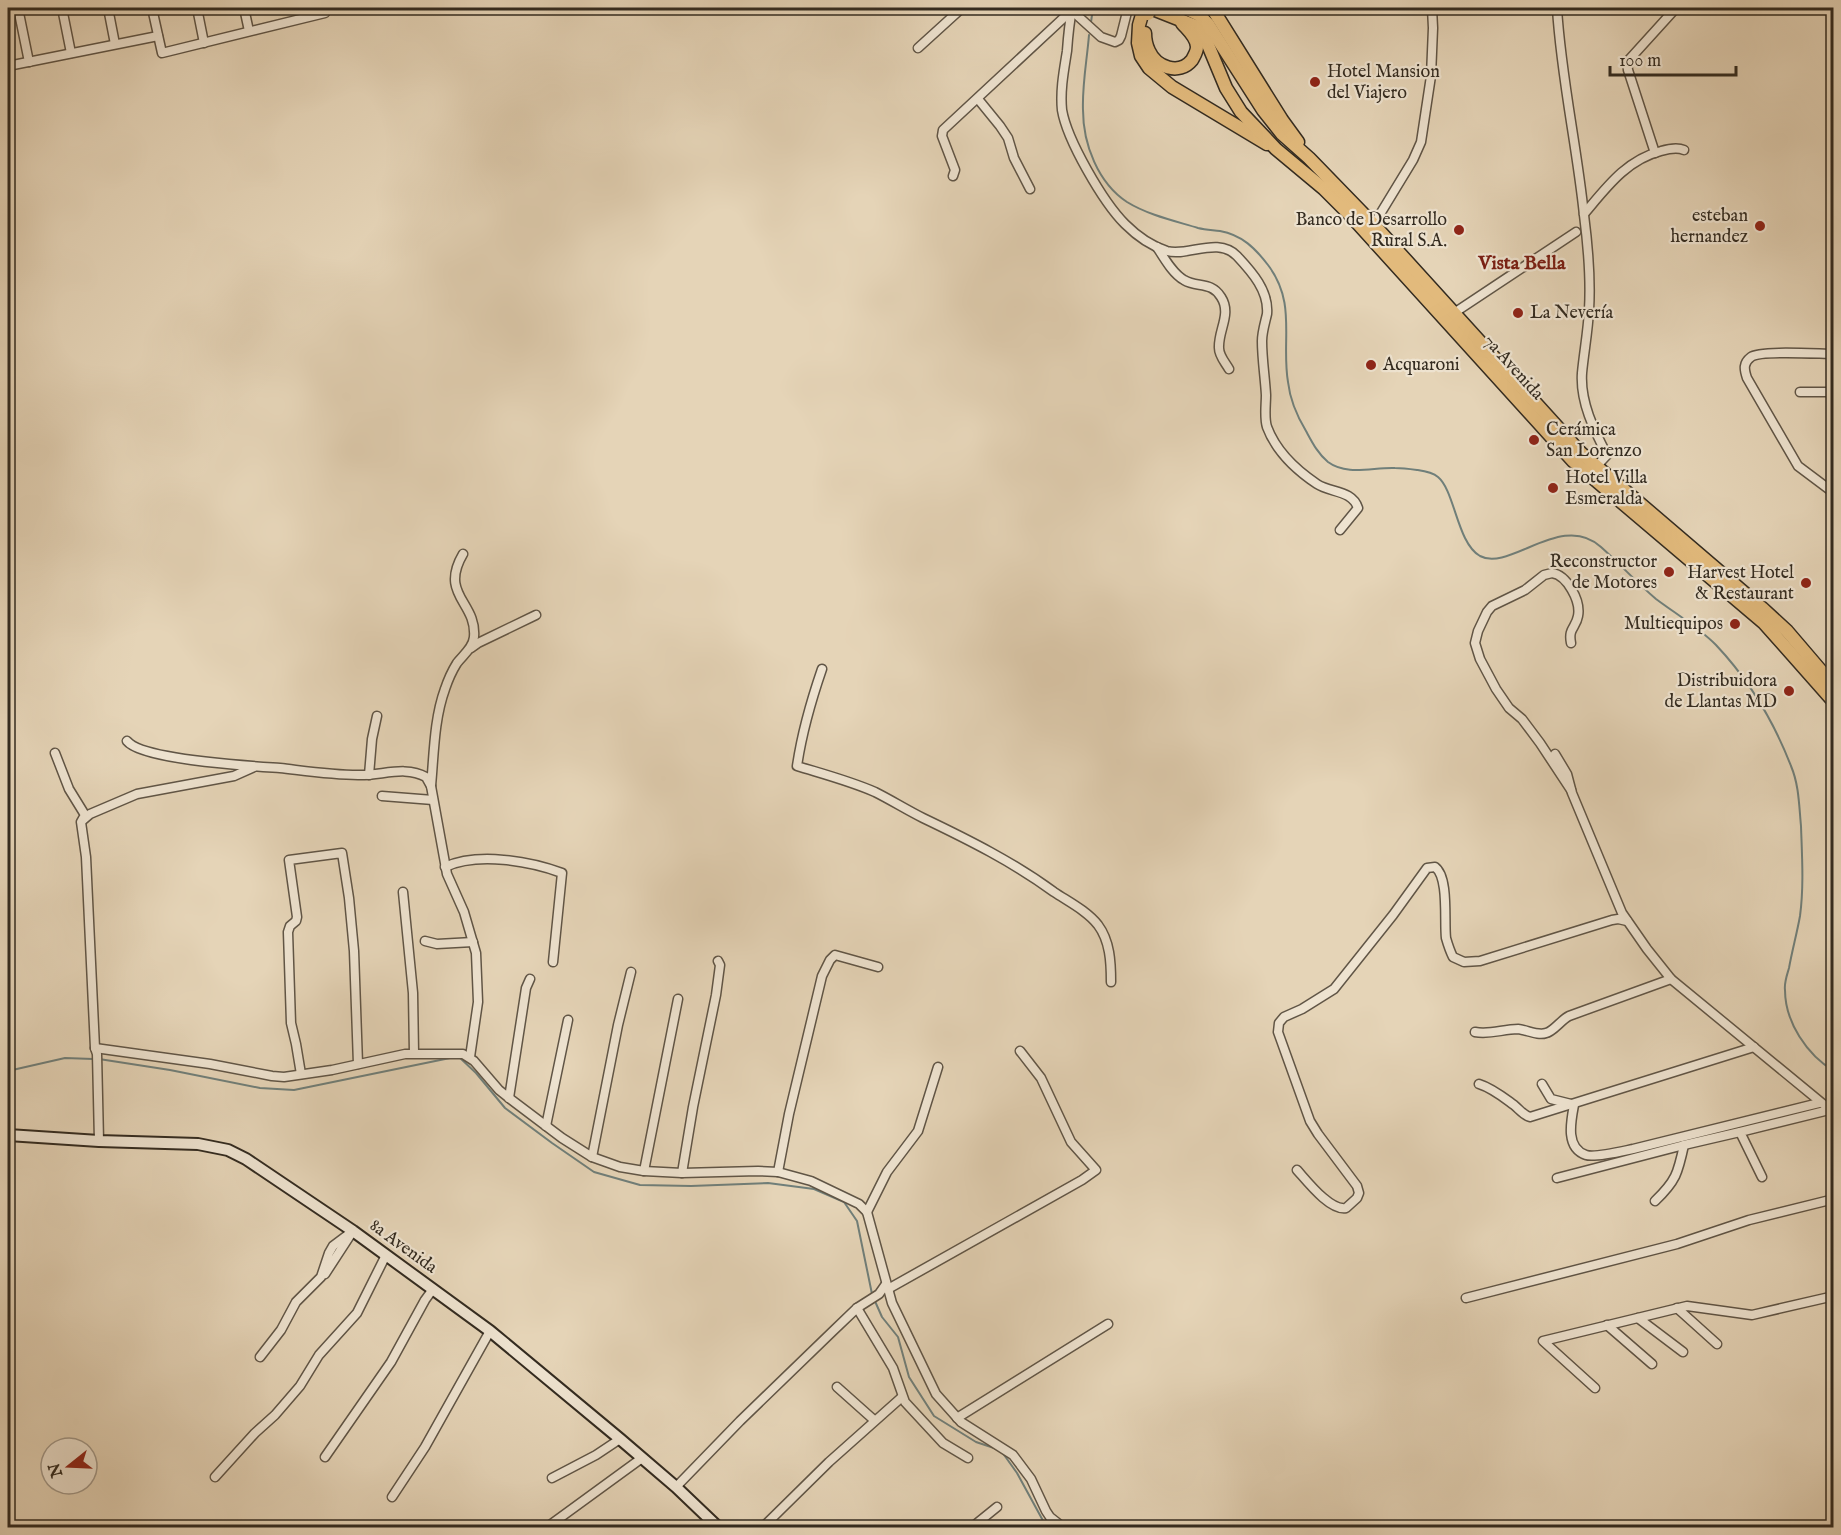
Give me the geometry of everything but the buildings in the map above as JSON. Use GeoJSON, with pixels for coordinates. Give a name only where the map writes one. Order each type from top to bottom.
{"type":"FeatureCollection","features":[{"type":"Feature","properties":{"kind":"main road"},"geometry":{"type":"LineString","coordinates":[[1212,8],[1282,120],[1310,158]]}},
{"type":"Feature","properties":{"kind":"main road"},"geometry":{"type":"LineString","coordinates":[[1147,10],[1199,15],[1208,24],[1263,110],[1282,134],[1310,158]]}},
{"type":"Feature","properties":{"kind":"main road"},"geometry":{"type":"LineString","coordinates":[[1147,10],[1146,44],[1150,54],[1160,64],[1170,69],[1181,68],[1190,63],[1196,54],[1197,47],[1181,13]]}},
{"type":"Feature","properties":{"kind":"main road"},"geometry":{"type":"LineString","coordinates":[[1147,10],[1139,25],[1138,43],[1141,56],[1149,68],[1172,87],[1276,149]]}},
{"type":"Feature","properties":{"kind":"main road"},"geometry":{"type":"LineString","coordinates":[[1181,13],[1200,30],[1233,100],[1276,149]]}},
{"type":"Feature","properties":{"kind":"main road","name":"7a Avenida"},"geometry":{"type":"LineString","coordinates":[[1276,149],[1371,230],[1454,313],[1593,471],[1764,623],[1833,702]]}},
{"type":"Feature","properties":{"kind":"main road","name":"7a Avenida"},"geometry":{"type":"LineString","coordinates":[[1310,158],[1560,448],[1593,471],[1762,608],[1787,632],[1833,686]]}},
{"type":"Feature","properties":{"kind":"street"},"geometry":{"type":"LineString","coordinates":[[18,8],[29,62]]}},
{"type":"Feature","properties":{"kind":"street"},"geometry":{"type":"LineString","coordinates":[[62,8],[71,53]]}},
{"type":"Feature","properties":{"kind":"street"},"geometry":{"type":"LineString","coordinates":[[108,8],[115,44]]}},
{"type":"Feature","properties":{"kind":"street"},"geometry":{"type":"LineString","coordinates":[[153,8],[162,53],[325,13]]}},
{"type":"Feature","properties":{"kind":"street"},"geometry":{"type":"LineString","coordinates":[[197,8],[204,43]]}},
{"type":"Feature","properties":{"kind":"street"},"geometry":{"type":"LineString","coordinates":[[244,8],[249,31]]}},
{"type":"Feature","properties":{"kind":"street"},"geometry":{"type":"LineString","coordinates":[[918,48],[962,8]]}},
{"type":"Feature","properties":{"kind":"street"},"geometry":{"type":"LineString","coordinates":[[1070,9],[1101,37],[1115,42],[1121,36],[1128,8]]}},
{"type":"Feature","properties":{"kind":"street"},"geometry":{"type":"LineString","coordinates":[[1371,230],[1413,160],[1421,142],[1431,76],[1432,8]]}},
{"type":"Feature","properties":{"kind":"street"},"geometry":{"type":"LineString","coordinates":[[1557,8],[1560,49],[1584,214],[1590,282],[1582,375],[1583,390],[1596,434],[1607,455],[1593,471]]}},
{"type":"Feature","properties":{"kind":"street"},"geometry":{"type":"LineString","coordinates":[[1654,153],[1627,62],[1676,8]]}},
{"type":"Feature","properties":{"kind":"street"},"geometry":{"type":"LineString","coordinates":[[953,176],[954,168],[942,133],[1070,9]]}},
{"type":"Feature","properties":{"kind":"street"},"geometry":{"type":"LineString","coordinates":[[1070,9],[1062,86],[1062,109],[1067,129],[1090,172],[1125,224],[1157,247],[1170,252],[1215,247],[1226,249],[1234,253],[1265,294],[1267,314],[1262,337],[1262,356],[1266,424],[1276,447],[1318,485],[1349,496],[1356,501],[1358,508],[1340,530]]}},
{"type":"Feature","properties":{"kind":"street"},"geometry":{"type":"LineString","coordinates":[[8,66],[158,36]]}},
{"type":"Feature","properties":{"kind":"street"},"geometry":{"type":"LineString","coordinates":[[978,99],[1008,138],[1014,158],[1030,189]]}},
{"type":"Feature","properties":{"kind":"street"},"geometry":{"type":"LineString","coordinates":[[1584,214],[1624,169],[1637,160],[1675,148],[1684,150]]}},
{"type":"Feature","properties":{"kind":"street"},"geometry":{"type":"LineString","coordinates":[[1454,313],[1576,232]]}},
{"type":"Feature","properties":{"kind":"street"},"geometry":{"type":"LineString","coordinates":[[1157,247],[1176,273],[1185,281],[1212,288],[1222,298],[1226,308],[1219,349],[1229,369]]}},
{"type":"Feature","properties":{"kind":"street"},"geometry":{"type":"LineString","coordinates":[[1833,354],[1761,354],[1751,357],[1745,363],[1744,368],[1747,378],[1793,459],[1803,471],[1833,493]]}},
{"type":"Feature","properties":{"kind":"street"},"geometry":{"type":"LineString","coordinates":[[1800,392],[1833,392]]}},
{"type":"Feature","properties":{"kind":"street"},"geometry":{"type":"LineString","coordinates":[[463,555],[456,568],[454,580],[456,590],[470,614],[474,627],[473,642],[453,670],[441,701],[431,786],[445,867],[464,912],[478,969],[478,1002],[470,1057]]}},
{"type":"Feature","properties":{"kind":"street"},"geometry":{"type":"LineString","coordinates":[[1571,643],[1570,632],[1579,614],[1577,602],[1562,577],[1552,573],[1544,575],[1525,590],[1489,609],[1475,642],[1480,659],[1491,681],[1509,708],[1522,719],[1540,743],[1567,787],[1572,791]]}},
{"type":"Feature","properties":{"kind":"street"},"geometry":{"type":"LineString","coordinates":[[466,652],[536,615]]}},
{"type":"Feature","properties":{"kind":"street"},"geometry":{"type":"LineString","coordinates":[[822,669],[806,718],[797,766],[874,792],[972,840],[1051,889],[1088,915],[1098,926],[1109,951],[1111,982]]}},
{"type":"Feature","properties":{"kind":"street"},"geometry":{"type":"LineString","coordinates":[[369,775],[372,739],[377,716]]}},
{"type":"Feature","properties":{"kind":"street"},"geometry":{"type":"LineString","coordinates":[[127,741],[132,747],[145,751],[216,763],[357,775],[416,772],[426,777],[431,786]]}},
{"type":"Feature","properties":{"kind":"street"},"geometry":{"type":"LineString","coordinates":[[55,753],[64,780],[85,815],[81,822],[86,857],[99,1141]]}},
{"type":"Feature","properties":{"kind":"street"},"geometry":{"type":"LineString","coordinates":[[1555,754],[1568,774],[1572,791],[1612,892],[1627,921],[1647,949],[1671,979],[1831,1112]]}},
{"type":"Feature","properties":{"kind":"street"},"geometry":{"type":"LineString","coordinates":[[81,822],[90,814],[137,794],[234,777],[254,767]]}},
{"type":"Feature","properties":{"kind":"street"},"geometry":{"type":"LineString","coordinates":[[382,796],[433,800]]}},
{"type":"Feature","properties":{"kind":"street"},"geometry":{"type":"LineString","coordinates":[[301,1074],[291,1023],[288,932],[297,919],[289,860],[298,858],[342,853],[354,951],[358,1064]]}},
{"type":"Feature","properties":{"kind":"street"},"geometry":{"type":"LineString","coordinates":[[445,867],[466,860],[495,860],[535,864],[562,872],[553,962]]}},
{"type":"Feature","properties":{"kind":"street"},"geometry":{"type":"LineString","coordinates":[[1297,1170],[1336,1208],[1346,1208],[1358,1196],[1354,1181],[1310,1121],[1277,1027],[1284,1017],[1302,1010],[1334,989],[1427,868],[1435,867],[1441,874],[1446,937],[1453,957],[1464,962],[1480,961],[1612,920],[1627,921]]}},
{"type":"Feature","properties":{"kind":"street"},"geometry":{"type":"LineString","coordinates":[[403,892],[413,993],[414,1053]]}},
{"type":"Feature","properties":{"kind":"street"},"geometry":{"type":"LineString","coordinates":[[425,941],[437,944],[473,942]]}},
{"type":"Feature","properties":{"kind":"street"},"geometry":{"type":"LineString","coordinates":[[778,1172],[822,976],[835,955],[878,967]]}},
{"type":"Feature","properties":{"kind":"street"},"geometry":{"type":"LineString","coordinates":[[682,1173],[716,995],[720,969],[718,961]]}},
{"type":"Feature","properties":{"kind":"street"},"geometry":{"type":"LineString","coordinates":[[592,1157],[618,1025],[632,972]]}},
{"type":"Feature","properties":{"kind":"street"},"geometry":{"type":"LineString","coordinates":[[509,1098],[526,988],[530,979]]}},
{"type":"Feature","properties":{"kind":"street"},"geometry":{"type":"LineString","coordinates":[[1474,1032],[1491,1033],[1514,1029],[1548,1033],[1569,1016],[1671,979]]}},
{"type":"Feature","properties":{"kind":"street"},"geometry":{"type":"LineString","coordinates":[[644,1172],[678,999]]}},
{"type":"Feature","properties":{"kind":"street"},"geometry":{"type":"LineString","coordinates":[[546,1126],[568,1020]]}},
{"type":"Feature","properties":{"kind":"street"},"geometry":{"type":"LineString","coordinates":[[1479,1084],[1488,1087],[1524,1115],[1530,1117],[1754,1047]]}},
{"type":"Feature","properties":{"kind":"street"},"geometry":{"type":"LineString","coordinates":[[96,1051],[210,1064],[272,1076],[341,1068],[400,1054],[460,1053],[470,1057],[509,1098],[592,1157],[620,1167],[644,1172],[778,1172],[819,1185],[859,1204],[867,1212],[892,1303],[936,1394],[957,1418],[1013,1455],[1031,1479],[1050,1517],[1064,1527]]}},
{"type":"Feature","properties":{"kind":"street"},"geometry":{"type":"LineString","coordinates":[[676,1487],[740,1421],[860,1306],[887,1287],[979,1239],[1096,1170],[1071,1142],[1041,1078],[1020,1051]]}},
{"type":"Feature","properties":{"kind":"street"},"geometry":{"type":"LineString","coordinates":[[867,1212],[886,1172],[918,1131],[938,1067]]}},
{"type":"Feature","properties":{"kind":"street"},"geometry":{"type":"LineString","coordinates":[[1542,1084],[1551,1098],[1574,1105]]}},
{"type":"Feature","properties":{"kind":"street"},"geometry":{"type":"LineString","coordinates":[[1574,1105],[1570,1133],[1575,1146],[1586,1155],[1633,1149],[1820,1103]]}},
{"type":"Feature","properties":{"kind":"street"},"geometry":{"type":"LineString","coordinates":[[1557,1178],[1684,1145],[1831,1112]]}},
{"type":"Feature","properties":{"kind":"street"},"geometry":{"type":"LineString","coordinates":[[1740,1132],[1762,1177]]}},
{"type":"Feature","properties":{"kind":"street","name":"8a Avenida"},"geometry":{"type":"LineString","coordinates":[[8,1135],[198,1144],[228,1150],[246,1159],[386,1255],[490,1331],[620,1439],[719,1527]]}},
{"type":"Feature","properties":{"kind":"street"},"geometry":{"type":"LineString","coordinates":[[1655,1201],[1672,1185],[1680,1165],[1684,1145]]}},
{"type":"Feature","properties":{"kind":"street"},"geometry":{"type":"LineString","coordinates":[[1466,1298],[1677,1244],[1749,1220],[1833,1199]]}},
{"type":"Feature","properties":{"kind":"street"},"geometry":{"type":"LineString","coordinates":[[260,1357],[281,1330],[296,1302],[315,1289],[353,1232]]}},
{"type":"Feature","properties":{"kind":"street"},"geometry":{"type":"LineString","coordinates":[[215,1477],[275,1415],[300,1386],[319,1355],[357,1313],[386,1255]]}},
{"type":"Feature","properties":{"kind":"street"},"geometry":{"type":"LineString","coordinates":[[325,1457],[391,1362],[433,1289]]}},
{"type":"Feature","properties":{"kind":"street"},"geometry":{"type":"LineString","coordinates":[[1595,1388],[1543,1341],[1687,1306],[1752,1315],[1833,1296]]}},
{"type":"Feature","properties":{"kind":"street"},"geometry":{"type":"LineString","coordinates":[[860,1306],[892,1368],[902,1397],[943,1443],[968,1458]]}},
{"type":"Feature","properties":{"kind":"street"},"geometry":{"type":"LineString","coordinates":[[1677,1308],[1716,1344]]}},
{"type":"Feature","properties":{"kind":"street"},"geometry":{"type":"LineString","coordinates":[[1638,1318],[1683,1352]]}},
{"type":"Feature","properties":{"kind":"street"},"geometry":{"type":"LineString","coordinates":[[957,1418],[1108,1324]]}},
{"type":"Feature","properties":{"kind":"street"},"geometry":{"type":"LineString","coordinates":[[1607,1325],[1652,1364]]}},
{"type":"Feature","properties":{"kind":"street"},"geometry":{"type":"LineString","coordinates":[[392,1497],[424,1447],[490,1331]]}},
{"type":"Feature","properties":{"kind":"street"},"geometry":{"type":"LineString","coordinates":[[837,1387],[874,1420]]}},
{"type":"Feature","properties":{"kind":"street"},"geometry":{"type":"LineString","coordinates":[[762,1527],[874,1420],[902,1397]]}},
{"type":"Feature","properties":{"kind":"street"},"geometry":{"type":"LineString","coordinates":[[552,1478],[596,1455],[620,1439]]}},
{"type":"Feature","properties":{"kind":"street"},"geometry":{"type":"LineString","coordinates":[[546,1527],[642,1458]]}},
{"type":"Feature","properties":{"kind":"street"},"geometry":{"type":"LineString","coordinates":[[970,1527],[997,1507]]}},
{"type":"Feature","properties":{"kind":"waterway"},"geometry":{"type":"LineString","coordinates":[[1091,22],[1093,8]]}},
{"type":"Feature","properties":{"kind":"waterway"},"geometry":{"type":"LineString","coordinates":[[1089,35],[1083,91],[1084,123],[1089,149],[1100,174],[1117,194],[1135,207],[1180,223],[1235,236],[1253,248],[1268,265],[1277,279],[1285,308],[1286,367],[1292,401],[1300,420],[1324,459],[1343,469],[1403,468],[1436,475],[1444,484],[1466,540],[1480,556],[1492,559],[1506,556],[1553,538],[1570,535],[1586,538],[1601,547],[1656,599],[1709,638],[1750,687],[1784,750],[1794,773],[1798,795],[1802,894],[1799,922],[1785,982],[1786,1002],[1799,1036],[1815,1056],[1834,1071]]}},
{"type":"Feature","properties":{"kind":"waterway"},"geometry":{"type":"LineString","coordinates":[[459,1057],[476,1073],[505,1108],[594,1172],[640,1185],[768,1183],[814,1189],[844,1202],[857,1221],[872,1294]]}},
{"type":"Feature","properties":{"kind":"waterway"},"geometry":{"type":"LineString","coordinates":[[8,1071],[65,1058],[93,1059]]}},
{"type":"Feature","properties":{"kind":"waterway"},"geometry":{"type":"LineString","coordinates":[[99,1059],[260,1088],[294,1090],[450,1058]]}},
{"type":"Feature","properties":{"kind":"waterway"},"geometry":{"type":"LineString","coordinates":[[874,1299],[882,1317],[898,1337],[909,1377],[934,1416],[976,1442],[997,1449]]}},
{"type":"Feature","properties":{"kind":"waterway"},"geometry":{"type":"LineString","coordinates":[[1002,1452],[1017,1473],[1047,1528]]}},
{"type":"Feature","properties":{"kind":"place","name":"Hotel Mansion del Viajero"},"geometry":{"type":"Point","coordinates":[1315,82]}},
{"type":"Feature","properties":{"kind":"place","name":"esteban hernandez"},"geometry":{"type":"Point","coordinates":[1760,226]}},
{"type":"Feature","properties":{"kind":"place","name":"Banco de Desarrollo Rural S.A."},"geometry":{"type":"Point","coordinates":[1459,230]}},
{"type":"Feature","properties":{"kind":"place","name":"La Nevería"},"geometry":{"type":"Point","coordinates":[1518,313]}},
{"type":"Feature","properties":{"kind":"place","name":"Acquaroni"},"geometry":{"type":"Point","coordinates":[1371,365]}},
{"type":"Feature","properties":{"kind":"place","name":"Cerámica San Lorenzo"},"geometry":{"type":"Point","coordinates":[1534,440]}},
{"type":"Feature","properties":{"kind":"place","name":"Hotel Villa Esmeralda"},"geometry":{"type":"Point","coordinates":[1553,488]}},
{"type":"Feature","properties":{"kind":"place","name":"Reconstructor de Motores"},"geometry":{"type":"Point","coordinates":[1669,572]}},
{"type":"Feature","properties":{"kind":"place","name":"Harvest Hotel & Restaurant"},"geometry":{"type":"Point","coordinates":[1806,583]}},
{"type":"Feature","properties":{"kind":"place","name":"Multiequipos"},"geometry":{"type":"Point","coordinates":[1735,624]}},
{"type":"Feature","properties":{"kind":"place","name":"Distribuidora de Llantas MD"},"geometry":{"type":"Point","coordinates":[1789,691]}},
{"type":"Feature","properties":{"kind":"district","name":"Vista Bella"},"geometry":{"type":"Point","coordinates":[1522,263]}}]}
